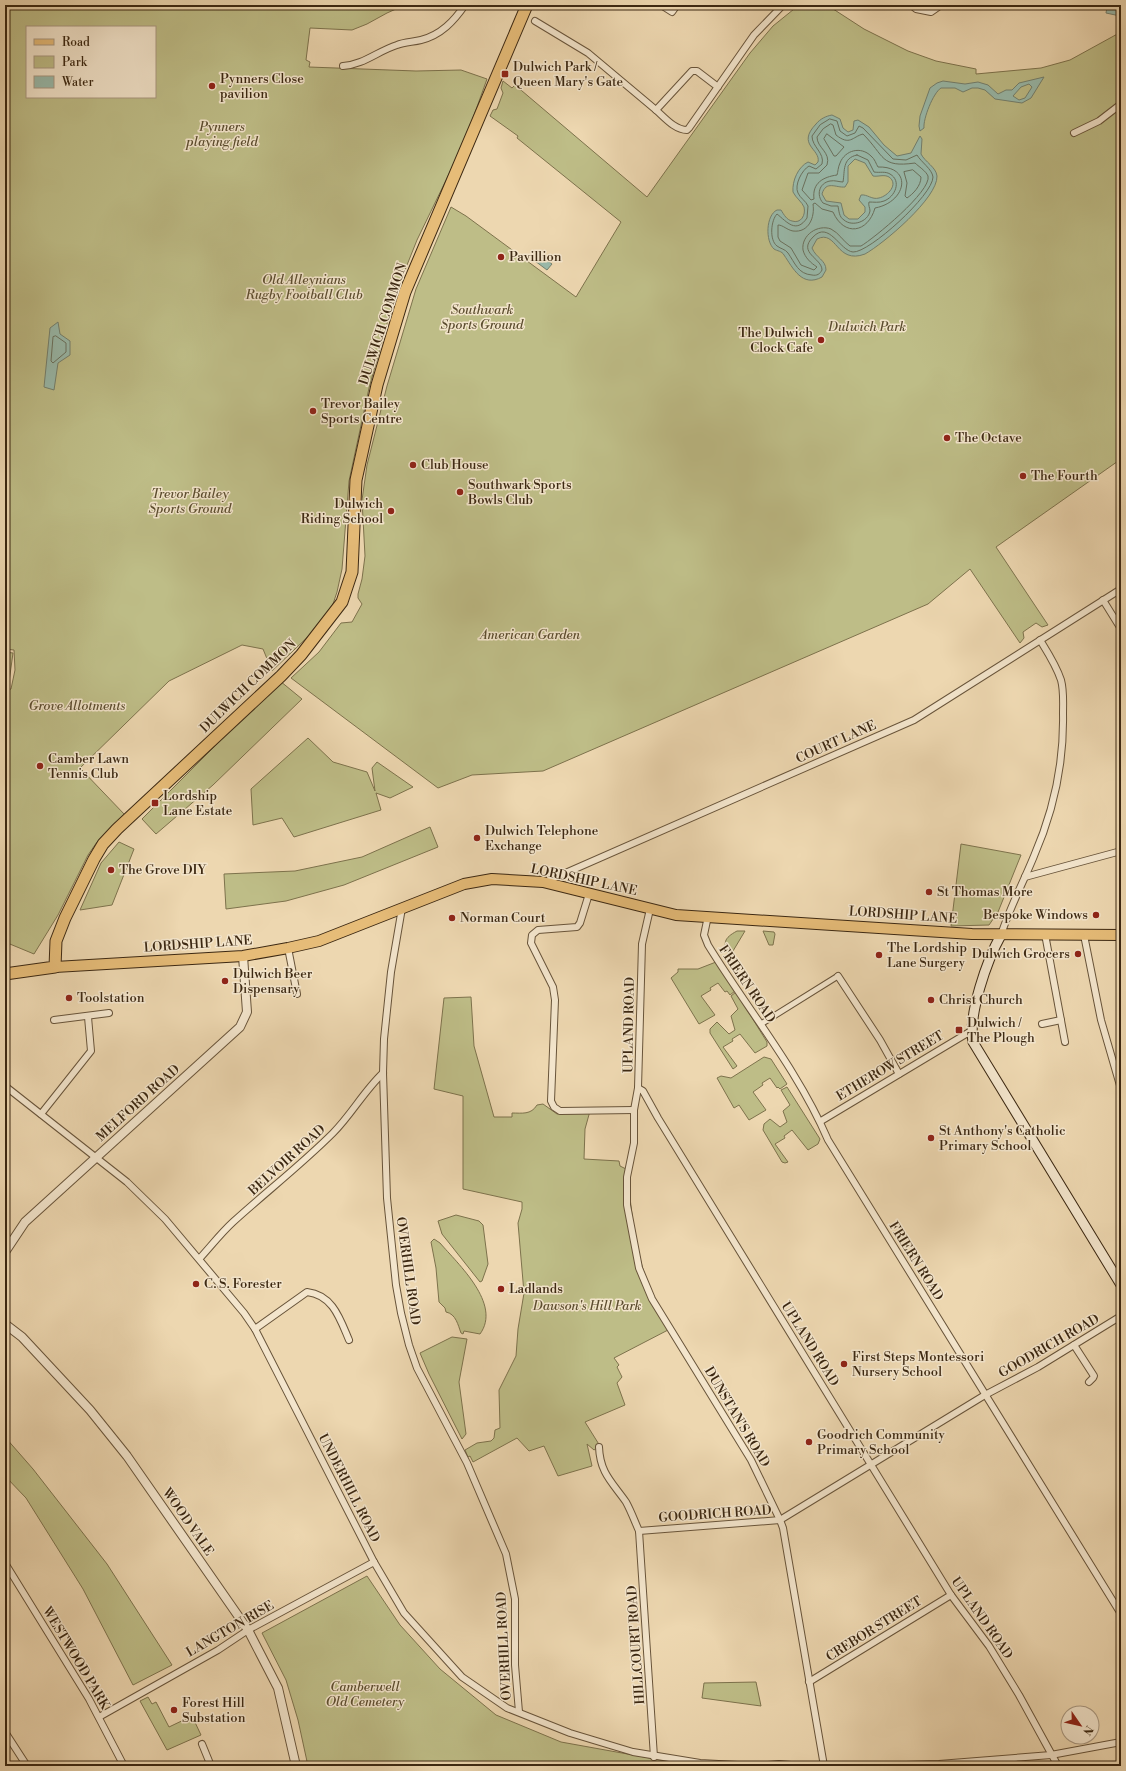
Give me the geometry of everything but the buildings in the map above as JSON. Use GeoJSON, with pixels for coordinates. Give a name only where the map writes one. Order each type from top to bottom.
{"type":"FeatureCollection","features":[{"type":"Feature","properties":{"kind":"highway","name":"DULWICH COMMON"},"geometry":{"type":"LineString","coordinates":[[55,967],[55,950],[58,935],[76,895],[103,844],[123,823],[281,676],[301,655],[342,602],[352,572],[356,480],[377,385],[405,292],[527,5]]}},
{"type":"Feature","properties":{"kind":"highway","name":"LORDSHIP LANE"},"geometry":{"type":"LineString","coordinates":[[5,974],[55,967]]}},
{"type":"Feature","properties":{"kind":"main road","name":"LORDSHIP LANE"},"geometry":{"type":"LineString","coordinates":[[55,967],[243,956],[288,948],[319,941],[468,883],[492,879],[543,882],[676,915],[1001,935],[1121,935]]}},
{"type":"Feature","properties":{"kind":"main road"},"geometry":{"type":"LineString","coordinates":[[1001,935],[994,948],[974,1010],[971,1031],[973,1042],[1121,1285]]}},
{"type":"Feature","properties":{"kind":"street"},"geometry":{"type":"LineString","coordinates":[[343,66],[355,65],[396,45],[419,41],[435,35],[455,20],[465,5]]}},
{"type":"Feature","properties":{"kind":"street"},"geometry":{"type":"LineString","coordinates":[[661,5],[672,12],[677,5]]}},
{"type":"Feature","properties":{"kind":"street"},"geometry":{"type":"LineString","coordinates":[[535,21],[588,53],[674,126],[687,130],[754,35],[783,5]]}},
{"type":"Feature","properties":{"kind":"street"},"geometry":{"type":"LineString","coordinates":[[911,5],[916,9],[931,12],[941,5]]}},
{"type":"Feature","properties":{"kind":"street"},"geometry":{"type":"LineString","coordinates":[[656,110],[692,71],[697,72],[718,87]]}},
{"type":"Feature","properties":{"kind":"street"},"geometry":{"type":"LineString","coordinates":[[1074,133],[1099,121],[1121,104]]}},
{"type":"Feature","properties":{"kind":"street","name":"COURT LANE"},"geometry":{"type":"LineString","coordinates":[[543,882],[914,720],[1121,589]]}},
{"type":"Feature","properties":{"kind":"street"},"geometry":{"type":"LineString","coordinates":[[1103,600],[1121,629]]}},
{"type":"Feature","properties":{"kind":"street"},"geometry":{"type":"LineString","coordinates":[[1001,935],[1006,917],[1025,877],[1053,804],[1059,778],[1063,747],[1062,686],[1052,660],[1040,640]]}},
{"type":"Feature","properties":{"kind":"street"},"geometry":{"type":"LineString","coordinates":[[1025,877],[1121,851]]}},
{"type":"Feature","properties":{"kind":"street"},"geometry":{"type":"LineString","coordinates":[[589,894],[580,924],[577,927],[538,930],[532,935],[531,943],[553,987],[555,1000],[551,1101],[554,1107],[560,1111],[634,1110]]}},
{"type":"Feature","properties":{"kind":"street","name":"OVERHILL ROAD"},"geometry":{"type":"LineString","coordinates":[[402,908],[384,1039],[383,1073],[387,1198],[401,1313],[408,1345],[417,1368],[467,1463],[506,1554],[515,1599],[515,1665],[518,1712]]}},
{"type":"Feature","properties":{"kind":"street","name":"UPLAND ROAD"},"geometry":{"type":"LineString","coordinates":[[650,909],[642,944],[638,1088],[643,1091],[760,1287],[872,1465],[951,1595],[989,1646],[1019,1695],[1058,1766]]}},
{"type":"Feature","properties":{"kind":"street","name":"FRIERN ROAD"},"geometry":{"type":"LineString","coordinates":[[708,916],[704,935],[708,945],[780,1052],[820,1121],[828,1140],[985,1395],[1010,1432],[1121,1614]]}},
{"type":"Feature","properties":{"kind":"street"},"geometry":{"type":"LineString","coordinates":[[1046,934],[1065,1042]]}},
{"type":"Feature","properties":{"kind":"street"},"geometry":{"type":"LineString","coordinates":[[1084,935],[1101,1020],[1121,1089]]}},
{"type":"Feature","properties":{"kind":"street"},"geometry":{"type":"LineString","coordinates":[[288,948],[297,994]]}},
{"type":"Feature","properties":{"kind":"street","name":"MELFORD ROAD"},"geometry":{"type":"LineString","coordinates":[[5,1252],[25,1222],[240,1027],[247,1012],[243,956]]}},
{"type":"Feature","properties":{"kind":"street"},"geometry":{"type":"LineString","coordinates":[[760,1024],[838,976],[880,1040],[899,1074]]}},
{"type":"Feature","properties":{"kind":"street"},"geometry":{"type":"LineString","coordinates":[[54,1020],[88,1017],[109,1013]]}},
{"type":"Feature","properties":{"kind":"street"},"geometry":{"type":"LineString","coordinates":[[41,1114],[91,1051],[88,1017]]}},
{"type":"Feature","properties":{"kind":"street"},"geometry":{"type":"LineString","coordinates":[[1042,1024],[1061,1020]]}},
{"type":"Feature","properties":{"kind":"street","name":"ETHEROW STREET"},"geometry":{"type":"LineString","coordinates":[[820,1121],[971,1031]]}},
{"type":"Feature","properties":{"kind":"street","name":"BELVOIR ROAD"},"geometry":{"type":"LineString","coordinates":[[200,1258],[232,1223],[287,1176],[334,1132],[360,1101],[369,1086],[383,1073]]}},
{"type":"Feature","properties":{"kind":"street","name":"UNDERHILL ROAD"},"geometry":{"type":"LineString","coordinates":[[5,1086],[97,1157],[127,1182],[164,1217],[200,1258],[255,1329],[374,1562],[404,1613],[462,1677],[507,1708],[570,1733],[633,1752],[654,1757],[700,1763],[757,1766],[779,1764],[803,1766]]}},
{"type":"Feature","properties":{"kind":"street","name":"DUNSTAN'S ROAD"},"geometry":{"type":"LineString","coordinates":[[638,1088],[634,1110],[634,1142],[627,1177],[627,1205],[639,1268],[652,1299],[751,1460],[783,1528],[824,1766]]}},
{"type":"Feature","properties":{"kind":"street"},"geometry":{"type":"LineString","coordinates":[[255,1329],[307,1292],[326,1299],[336,1312],[349,1340]]}},
{"type":"Feature","properties":{"kind":"street","name":"GOODRICH ROAD"},"geometry":{"type":"LineString","coordinates":[[639,1531],[780,1520],[985,1395],[1038,1367],[1121,1316]]}},
{"type":"Feature","properties":{"kind":"street","name":"WOOD VALE"},"geometry":{"type":"LineString","coordinates":[[5,1324],[22,1337],[90,1410],[123,1450],[248,1630],[278,1688],[296,1766]]}},
{"type":"Feature","properties":{"kind":"street"},"geometry":{"type":"LineString","coordinates":[[1074,1345],[1094,1376],[1089,1382]]}},
{"type":"Feature","properties":{"kind":"street"},"geometry":{"type":"LineString","coordinates":[[599,1446],[599,1461],[612,1485],[626,1503],[639,1531]]}},
{"type":"Feature","properties":{"kind":"street","name":"HILLCOURT ROAD"},"geometry":{"type":"LineString","coordinates":[[639,1531],[654,1757]]}},
{"type":"Feature","properties":{"kind":"street","name":"LANGTON RISE"},"geometry":{"type":"LineString","coordinates":[[99,1717],[218,1650],[248,1630],[374,1562]]}},
{"type":"Feature","properties":{"kind":"street","name":"WESTWOOD PARK"},"geometry":{"type":"LineString","coordinates":[[5,1563],[99,1717],[124,1766]]}},
{"type":"Feature","properties":{"kind":"street","name":"CREBOR STREET"},"geometry":{"type":"LineString","coordinates":[[809,1682],[951,1595]]}},
{"type":"Feature","properties":{"kind":"street"},"geometry":{"type":"LineString","coordinates":[[5,1732],[27,1766]]}},
{"type":"Feature","properties":{"kind":"street"},"geometry":{"type":"LineString","coordinates":[[872,1766],[939,1765],[1051,1754],[1121,1742]]}},
{"type":"Feature","properties":{"kind":"street"},"geometry":{"type":"LineString","coordinates":[[202,1744],[211,1766]]}},
{"type":"Feature","properties":{"kind":"green space"},"geometry":{"type":"Polygon","coordinates":[[[5,5],[405,5],[352,30],[310,28],[306,60],[310,62],[309,67],[416,71],[461,70],[487,79],[464,143],[417,240],[395,295],[369,388],[349,481],[342,569],[333,604],[317,628],[272,671],[263,649],[242,645],[169,681],[80,768],[125,815],[97,842],[88,855],[58,915],[34,954],[5,942],[5,691],[11,689],[15,670],[14,650],[5,649],[5,5]]]}},
{"type":"Feature","properties":{"kind":"green space","name":"Dulwich Park"},"geometry":{"type":"Polygon","coordinates":[[[799,5],[827,5],[864,29],[908,51],[936,61],[976,69],[976,74],[1041,68],[1070,60],[1121,32],[1121,459],[996,547],[1048,625],[1042,627],[1036,623],[1023,632],[1024,638],[1020,643],[970,569],[928,604],[543,771],[472,775],[438,788],[291,678],[319,652],[341,623],[352,622],[362,604],[358,598],[358,594],[362,579],[365,556],[362,500],[367,465],[387,386],[416,289],[451,207],[466,216],[576,297],[621,222],[517,138],[518,136],[490,116],[493,110],[497,109],[503,93],[501,88],[503,81],[512,88],[515,85],[647,197],[750,53],[773,26],[799,5]]]}},
{"type":"Feature","properties":{"kind":"green space"},"geometry":{"type":"Polygon","coordinates":[[[5,652],[13,653],[8,689],[5,689],[5,652]]]}},
{"type":"Feature","properties":{"kind":"green space"},"geometry":{"type":"Polygon","coordinates":[[[280,681],[302,699],[213,785],[156,834],[142,819],[280,681]]]}},
{"type":"Feature","properties":{"kind":"green space"},"geometry":{"type":"Polygon","coordinates":[[[308,738],[333,762],[367,772],[375,791],[372,768],[377,762],[413,787],[390,798],[376,793],[381,810],[294,837],[282,818],[253,825],[251,789],[308,738]]]}},
{"type":"Feature","properties":{"kind":"green space"},"geometry":{"type":"Polygon","coordinates":[[[430,827],[438,847],[344,885],[286,901],[226,909],[224,874],[295,871],[362,857],[430,827]]]}},
{"type":"Feature","properties":{"kind":"green space","name":"The Grove DIY"},"geometry":{"type":"Polygon","coordinates":[[[119,842],[134,849],[112,905],[80,910],[101,863],[119,842]]]}},
{"type":"Feature","properties":{"kind":"green space"},"geometry":{"type":"Polygon","coordinates":[[[961,844],[1021,855],[998,912],[989,925],[951,926],[961,844]]]}},
{"type":"Feature","properties":{"kind":"green space"},"geometry":{"type":"Polygon","coordinates":[[[737,931],[745,931],[730,956],[725,944],[729,936],[737,931]]]}},
{"type":"Feature","properties":{"kind":"green space"},"geometry":{"type":"Polygon","coordinates":[[[763,931],[774,932],[773,945],[769,945],[763,931]]]}},
{"type":"Feature","properties":{"kind":"green space"},"geometry":{"type":"Polygon","coordinates":[[[716,962],[735,991],[730,995],[727,991],[725,992],[718,983],[710,988],[711,990],[701,996],[715,1015],[699,1024],[671,978],[678,972],[678,969],[698,969],[716,962]]]}},
{"type":"Feature","properties":{"kind":"green space"},"geometry":{"type":"Polygon","coordinates":[[[736,992],[767,1042],[767,1046],[755,1053],[740,1034],[732,1039],[733,1041],[723,1047],[737,1066],[733,1069],[710,1033],[710,1029],[717,1022],[729,1034],[735,1030],[731,1016],[738,1009],[731,996],[736,992]]]}},
{"type":"Feature","properties":{"kind":"green space","name":"Dawson's Hill Park"},"geometry":{"type":"Polygon","coordinates":[[[471,997],[474,1046],[494,1117],[512,1117],[512,1113],[529,1112],[537,1105],[543,1104],[557,1114],[590,1111],[585,1129],[584,1159],[619,1161],[620,1166],[628,1170],[629,1191],[635,1232],[644,1272],[650,1292],[668,1330],[614,1358],[619,1365],[617,1367],[622,1377],[617,1383],[625,1405],[585,1422],[600,1446],[594,1450],[587,1444],[592,1466],[558,1476],[544,1446],[529,1451],[517,1438],[473,1462],[470,1456],[468,1457],[465,1450],[477,1443],[491,1441],[494,1438],[495,1430],[500,1428],[499,1390],[516,1356],[518,1329],[524,1293],[518,1223],[522,1209],[522,1202],[463,1189],[463,1096],[434,1089],[444,998],[471,997]]]}},
{"type":"Feature","properties":{"kind":"green space"},"geometry":{"type":"Polygon","coordinates":[[[764,1057],[771,1059],[787,1084],[780,1089],[778,1087],[777,1088],[770,1078],[762,1083],[763,1085],[753,1092],[766,1110],[749,1120],[739,1105],[734,1108],[717,1078],[721,1076],[731,1078],[764,1057]]]}},
{"type":"Feature","properties":{"kind":"green space"},"geometry":{"type":"Polygon","coordinates":[[[787,1087],[820,1139],[818,1144],[808,1150],[792,1130],[784,1136],[785,1138],[775,1144],[788,1162],[785,1163],[782,1162],[763,1130],[764,1124],[770,1119],[780,1127],[787,1122],[783,1111],[790,1105],[781,1090],[787,1087]]]}},
{"type":"Feature","properties":{"kind":"green space"},"geometry":{"type":"Polygon","coordinates":[[[456,1215],[479,1221],[483,1225],[488,1264],[482,1281],[480,1282],[442,1234],[438,1221],[456,1215]]]}},
{"type":"Feature","properties":{"kind":"green space"},"geometry":{"type":"Polygon","coordinates":[[[434,1239],[440,1243],[466,1273],[482,1298],[486,1310],[485,1322],[480,1334],[464,1331],[463,1334],[461,1333],[458,1323],[454,1317],[446,1312],[445,1308],[439,1302],[436,1268],[431,1242],[434,1239]]]}},
{"type":"Feature","properties":{"kind":"green space"},"geometry":{"type":"Polygon","coordinates":[[[452,1337],[467,1339],[459,1382],[466,1434],[462,1439],[420,1353],[452,1337]]]}},
{"type":"Feature","properties":{"kind":"green space"},"geometry":{"type":"Polygon","coordinates":[[[5,1437],[33,1469],[107,1564],[172,1665],[133,1685],[83,1589],[26,1498],[5,1476],[5,1437]]]}},
{"type":"Feature","properties":{"kind":"green space","name":"Camberwell Old Cemetery"},"geometry":{"type":"Polygon","coordinates":[[[367,1576],[400,1625],[440,1669],[496,1715],[561,1742],[694,1766],[308,1766],[298,1720],[286,1680],[262,1633],[367,1576]]]}},
{"type":"Feature","properties":{"kind":"green space"},"geometry":{"type":"Polygon","coordinates":[[[756,1682],[761,1706],[702,1698],[704,1683],[756,1682]]]}},
{"type":"Feature","properties":{"kind":"green space"},"geometry":{"type":"Polygon","coordinates":[[[148,1697],[152,1704],[156,1702],[169,1727],[192,1716],[201,1735],[167,1750],[140,1701],[148,1697]]]}},
{"type":"Feature","properties":{"kind":"water"},"geometry":{"type":"Polygon","coordinates":[[[1107,7],[1121,10],[1120,16],[1106,13],[1107,7]]]}},
{"type":"Feature","properties":{"kind":"water"},"geometry":{"type":"Polygon","coordinates":[[[1044,77],[1031,98],[1022,103],[995,99],[985,90],[978,88],[972,88],[963,92],[955,88],[941,88],[929,106],[924,128],[920,131],[920,116],[930,88],[937,83],[943,81],[965,84],[978,82],[988,85],[998,94],[1006,90],[1012,90],[1019,83],[1044,77]],[[1029,84],[1021,87],[1013,96],[1019,100],[1025,98],[1032,87],[1029,84]]]}},
{"type":"Feature","properties":{"kind":"water"},"geometry":{"type":"Polygon","coordinates":[[[832,115],[840,119],[843,128],[848,132],[853,130],[854,121],[858,120],[869,127],[884,145],[897,156],[911,153],[920,136],[922,139],[921,154],[933,167],[937,176],[935,185],[929,196],[908,220],[884,241],[865,254],[855,256],[848,255],[829,239],[824,237],[817,239],[812,248],[823,261],[826,270],[822,277],[815,280],[809,280],[799,275],[783,254],[774,249],[769,240],[768,228],[773,213],[777,210],[781,210],[787,218],[795,222],[802,218],[804,207],[793,192],[796,175],[804,164],[808,162],[815,165],[818,162],[818,157],[809,142],[808,137],[810,131],[818,122],[823,118],[832,115]],[[855,159],[848,166],[848,182],[845,187],[829,186],[826,187],[822,194],[826,201],[841,203],[844,215],[849,219],[858,219],[865,212],[865,207],[859,200],[861,195],[879,198],[886,195],[893,186],[892,180],[889,177],[873,176],[865,163],[855,159]]]}},
{"type":"Feature","properties":{"kind":"water"},"geometry":{"type":"Polygon","coordinates":[[[540,255],[552,264],[547,270],[535,261],[540,255]]]}},
{"type":"Feature","properties":{"kind":"water"},"geometry":{"type":"Polygon","coordinates":[[[58,322],[60,334],[70,341],[70,355],[58,363],[54,390],[44,387],[50,328],[58,322]]]}},
{"type":"Feature","properties":{"kind":"place","name":"Dulwich Park / Queen Mary's Gate"},"geometry":{"type":"Point","coordinates":[505,74]}},
{"type":"Feature","properties":{"kind":"place","name":"Pynners Close pavilion"},"geometry":{"type":"Point","coordinates":[212,86]}},
{"type":"Feature","properties":{"kind":"place","name":"Pavillion"},"geometry":{"type":"Point","coordinates":[501,257]}},
{"type":"Feature","properties":{"kind":"place","name":"The Dulwich Clock Cafe"},"geometry":{"type":"Point","coordinates":[821,340]}},
{"type":"Feature","properties":{"kind":"place","name":"Trevor Bailey Sports Centre"},"geometry":{"type":"Point","coordinates":[313,411]}},
{"type":"Feature","properties":{"kind":"place","name":"The Octave"},"geometry":{"type":"Point","coordinates":[947,438]}},
{"type":"Feature","properties":{"kind":"place","name":"Club House"},"geometry":{"type":"Point","coordinates":[413,465]}},
{"type":"Feature","properties":{"kind":"place","name":"The Fourth"},"geometry":{"type":"Point","coordinates":[1023,476]}},
{"type":"Feature","properties":{"kind":"place","name":"Southwark Sports Bowls Club"},"geometry":{"type":"Point","coordinates":[460,492]}},
{"type":"Feature","properties":{"kind":"place","name":"Dulwich Riding School"},"geometry":{"type":"Point","coordinates":[391,511]}},
{"type":"Feature","properties":{"kind":"place","name":"Camber Lawn Tennis Club"},"geometry":{"type":"Point","coordinates":[40,766]}},
{"type":"Feature","properties":{"kind":"place","name":"Lordship Lane Estate"},"geometry":{"type":"Point","coordinates":[155,803]}},
{"type":"Feature","properties":{"kind":"place","name":"Dulwich Telephone Exchange"},"geometry":{"type":"Point","coordinates":[477,838]}},
{"type":"Feature","properties":{"kind":"place","name":"The Grove DIY"},"geometry":{"type":"Point","coordinates":[111,870]}},
{"type":"Feature","properties":{"kind":"place","name":"St Thomas More"},"geometry":{"type":"Point","coordinates":[929,892]}},
{"type":"Feature","properties":{"kind":"place","name":"Bespoke Windows"},"geometry":{"type":"Point","coordinates":[1096,915]}},
{"type":"Feature","properties":{"kind":"place","name":"Norman Court"},"geometry":{"type":"Point","coordinates":[452,918]}},
{"type":"Feature","properties":{"kind":"place","name":"Dulwich Grocers"},"geometry":{"type":"Point","coordinates":[1078,954]}},
{"type":"Feature","properties":{"kind":"place","name":"The Lordship Lane Surgery"},"geometry":{"type":"Point","coordinates":[879,955]}},
{"type":"Feature","properties":{"kind":"place","name":"Dulwich Beer Dispensary"},"geometry":{"type":"Point","coordinates":[225,981]}},
{"type":"Feature","properties":{"kind":"place","name":"Toolstation"},"geometry":{"type":"Point","coordinates":[69,998]}},
{"type":"Feature","properties":{"kind":"place","name":"Christ Church"},"geometry":{"type":"Point","coordinates":[931,1000]}},
{"type":"Feature","properties":{"kind":"place","name":"Dulwich / The Plough"},"geometry":{"type":"Point","coordinates":[959,1030]}},
{"type":"Feature","properties":{"kind":"place","name":"St Anthony's Catholic Primary School"},"geometry":{"type":"Point","coordinates":[931,1138]}},
{"type":"Feature","properties":{"kind":"place","name":"C. S. Forester"},"geometry":{"type":"Point","coordinates":[196,1284]}},
{"type":"Feature","properties":{"kind":"place","name":"Ladlands"},"geometry":{"type":"Point","coordinates":[501,1289]}},
{"type":"Feature","properties":{"kind":"place","name":"First Steps Montessori Nursery School"},"geometry":{"type":"Point","coordinates":[844,1364]}},
{"type":"Feature","properties":{"kind":"place","name":"Goodrich Community Primary School"},"geometry":{"type":"Point","coordinates":[809,1442]}},
{"type":"Feature","properties":{"kind":"place","name":"Forest Hill Substation"},"geometry":{"type":"Point","coordinates":[174,1710]}},
{"type":"Feature","properties":{"kind":"park label","name":"Pynners playing field"},"geometry":{"type":"Point","coordinates":[222,134]}},
{"type":"Feature","properties":{"kind":"park label","name":"Old Alleynians Rugby Football Club"},"geometry":{"type":"Point","coordinates":[304,288]}},
{"type":"Feature","properties":{"kind":"park label","name":"Southwark Sports Ground"},"geometry":{"type":"Point","coordinates":[482,318]}},
{"type":"Feature","properties":{"kind":"park label","name":"Trevor Bailey Sports Ground"},"geometry":{"type":"Point","coordinates":[190,502]}},
{"type":"Feature","properties":{"kind":"park label","name":"American Garden"},"geometry":{"type":"Point","coordinates":[530,635]}},
{"type":"Feature","properties":{"kind":"park label","name":"Grove Allotments"},"geometry":{"type":"Point","coordinates":[77,706]}}]}
